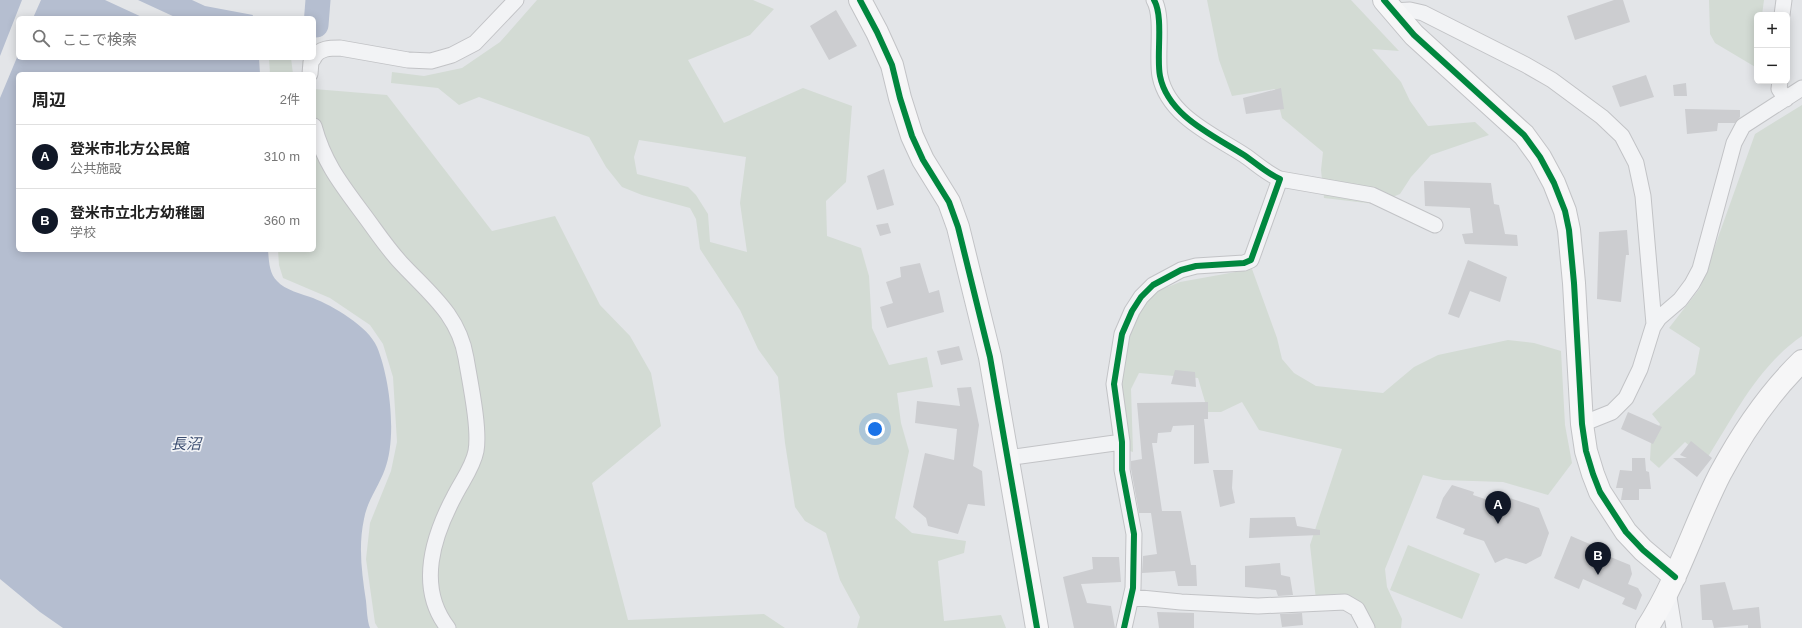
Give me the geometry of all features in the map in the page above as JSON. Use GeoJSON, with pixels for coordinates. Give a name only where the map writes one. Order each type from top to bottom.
{"type":"FeatureCollection","features":[{"type":"Feature","properties":{"kind":"street"},"geometry":{"type":"LineString","coordinates":[[316,56],[322,50],[340,48],[408,60],[431,61],[452,55],[475,43],[516,0]]}},
{"type":"Feature","properties":{"kind":"street"},"geometry":{"type":"LineString","coordinates":[[860,0],[892,65],[900,98],[912,136],[924,160],[949,202],[958,227],[990,357],[1037,628]]}},
{"type":"Feature","properties":{"kind":"street"},"geometry":{"type":"LineString","coordinates":[[1154,0],[1157,4],[1159,75],[1165,92],[1177,108],[1194,125],[1255,162],[1269,175],[1280,179],[1372,195],[1435,225]]}},
{"type":"Feature","properties":{"kind":"street"},"geometry":{"type":"LineString","coordinates":[[1782,12],[1784,0]]}},
{"type":"Feature","properties":{"kind":"street"},"geometry":{"type":"LineString","coordinates":[[1388,6],[1423,13],[1526,65],[1552,80],[1613,126],[1622,136],[1636,162],[1642,188],[1654,324],[1640,369],[1626,398],[1612,412],[1582,424]]}},
{"type":"Feature","properties":{"kind":"street"},"geometry":{"type":"LineString","coordinates":[[1388,6],[1414,35],[1524,135],[1540,157],[1554,183],[1562,204],[1569,230],[1574,283],[1582,424],[1586,451],[1600,492],[1612,513],[1626,532],[1671,584],[1674,628]]}},
{"type":"Feature","properties":{"kind":"street"},"geometry":{"type":"LineString","coordinates":[[310,72],[312,60]]}},
{"type":"Feature","properties":{"kind":"street"},"geometry":{"type":"LineString","coordinates":[[1780,84],[1779,89],[1786,99]]}},
{"type":"Feature","properties":{"kind":"street"},"geometry":{"type":"LineString","coordinates":[[1654,324],[1680,300],[1692,284],[1700,269],[1734,144],[1743,126],[1802,88]]}},
{"type":"Feature","properties":{"kind":"street"},"geometry":{"type":"LineString","coordinates":[[316,133],[322,153],[341,184],[390,250],[446,310],[454,322],[464,346],[476,430],[476,452],[472,463],[437,531],[432,550],[430,569],[431,587],[435,604],[440,618],[448,628]]}},
{"type":"Feature","properties":{"kind":"street"},"geometry":{"type":"LineString","coordinates":[[1124,628],[1132,588],[1134,534],[1122,470],[1122,442],[1114,384],[1122,334],[1141,296],[1153,285],[1181,270],[1196,266],[1244,263],[1251,260],[1280,179]]}},
{"type":"Feature","properties":{"kind":"street"},"geometry":{"type":"LineString","coordinates":[[1647,628],[1671,584],[1720,475],[1740,437],[1763,406],[1802,361]]}},
{"type":"Feature","properties":{"kind":"street"},"geometry":{"type":"LineString","coordinates":[[1008,458],[1122,442]]}},
{"type":"Feature","properties":{"kind":"street"},"geometry":{"type":"LineString","coordinates":[[1131,597],[1181,602],[1258,606],[1345,602],[1357,609],[1367,628]]}},
{"type":"Feature","properties":{"kind":"shaded area"},"geometry":{"type":"Polygon","coordinates":[[[537,0],[753,0],[774,9],[750,35],[688,60],[724,123],[803,88],[852,106],[846,182],[826,201],[827,236],[861,248],[869,276],[872,328],[889,365],[927,357],[933,387],[897,393],[901,423],[909,451],[895,518],[912,533],[966,541],[964,553],[938,561],[944,621],[1001,615],[1006,628],[857,628],[860,617],[840,580],[826,533],[805,521],[795,507],[785,443],[778,377],[758,349],[740,310],[700,249],[696,219],[690,208],[642,195],[622,187],[606,167],[589,137],[479,97],[459,105],[438,88],[391,83],[392,72],[424,76],[462,68],[500,42],[537,0]],[[639,140],[634,157],[637,174],[688,187],[696,195],[708,214],[710,242],[747,252],[740,203],[746,157],[639,140]]]}},
{"type":"Feature","properties":{"kind":"shaded area"},"geometry":{"type":"Polygon","coordinates":[[[1207,0],[1351,0],[1399,51],[1372,49],[1401,82],[1410,101],[1428,126],[1475,122],[1489,135],[1431,155],[1411,177],[1400,194],[1375,204],[1324,198],[1321,170],[1323,152],[1282,118],[1275,89],[1232,96],[1219,60],[1207,0]]]}},
{"type":"Feature","properties":{"kind":"shaded area"},"geometry":{"type":"Polygon","coordinates":[[[1709,0],[1764,0],[1762,12],[1754,12],[1754,66],[1715,43],[1710,34],[1709,0]]]}},
{"type":"Feature","properties":{"kind":"shaded area"},"geometry":{"type":"Polygon","coordinates":[[[269,60],[291,60],[293,72],[270,72],[269,60]]]}},
{"type":"Feature","properties":{"kind":"shaded area"},"geometry":{"type":"Polygon","coordinates":[[[316,89],[387,95],[492,231],[555,216],[600,305],[630,336],[651,373],[661,426],[592,483],[628,620],[764,614],[785,628],[378,628],[375,623],[366,559],[370,523],[391,471],[397,442],[393,377],[383,344],[370,325],[330,298],[283,278],[279,265],[278,252],[316,252],[316,89]]]}},
{"type":"Feature","properties":{"kind":"shaded area"},"geometry":{"type":"Polygon","coordinates":[[[1802,105],[1802,336],[1786,348],[1760,377],[1737,409],[1706,460],[1685,442],[1659,468],[1650,460],[1651,441],[1660,424],[1652,414],[1695,374],[1700,348],[1669,328],[1700,288],[1755,134],[1802,105]]]}},
{"type":"Feature","properties":{"kind":"shaded area"},"geometry":{"type":"Polygon","coordinates":[[[1252,269],[1277,338],[1282,359],[1294,373],[1316,386],[1383,393],[1414,367],[1438,355],[1508,340],[1534,343],[1561,351],[1565,425],[1572,463],[1548,495],[1503,482],[1443,480],[1423,475],[1385,569],[1387,587],[1402,619],[1401,628],[1372,628],[1347,608],[1317,609],[1310,545],[1342,449],[1259,430],[1242,402],[1221,412],[1208,412],[1198,378],[1139,373],[1131,389],[1133,452],[1116,447],[1114,426],[1127,344],[1137,316],[1153,293],[1180,282],[1252,269]]]}},
{"type":"Feature","properties":{"kind":"shaded area"},"geometry":{"type":"Polygon","coordinates":[[[1408,545],[1480,574],[1462,619],[1390,590],[1408,545]]]}},
{"type":"Feature","properties":{"kind":"water"},"geometry":{"type":"Polygon","coordinates":[[[0,0],[22,0],[0,56],[0,0]]]}},
{"type":"Feature","properties":{"kind":"water"},"geometry":{"type":"Polygon","coordinates":[[[41,0],[105,0],[140,16],[34,16],[41,0]]]}},
{"type":"Feature","properties":{"kind":"water"},"geometry":{"type":"Polygon","coordinates":[[[138,0],[192,0],[205,6],[253,15],[253,16],[173,16],[138,0]]]}},
{"type":"Feature","properties":{"kind":"water","name":"長沼"},"geometry":{"type":"Polygon","coordinates":[[[16,60],[259,60],[260,72],[16,72],[16,252],[268,252],[271,271],[274,278],[280,284],[340,311],[366,332],[377,347],[382,360],[388,391],[391,425],[389,456],[385,469],[368,506],[362,529],[362,571],[370,628],[63,628],[40,612],[0,579],[0,98],[16,60]]]}},
{"type":"Feature","properties":{"kind":"building"},"geometry":{"type":"Polygon","coordinates":[[[1614,0],[1623,0],[1630,22],[1575,40],[1567,16],[1614,0]]]}},
{"type":"Feature","properties":{"kind":"building"},"geometry":{"type":"Polygon","coordinates":[[[836,10],[857,46],[829,60],[810,26],[836,10]]]}},
{"type":"Feature","properties":{"kind":"building"},"geometry":{"type":"Polygon","coordinates":[[[1646,75],[1654,97],[1620,107],[1612,86],[1646,75]]]}},
{"type":"Feature","properties":{"kind":"building"},"geometry":{"type":"Polygon","coordinates":[[[1686,83],[1687,96],[1674,96],[1673,85],[1686,83]]]}},
{"type":"Feature","properties":{"kind":"building"},"geometry":{"type":"Polygon","coordinates":[[[1281,88],[1284,109],[1246,114],[1243,98],[1281,88]]]}},
{"type":"Feature","properties":{"kind":"building"},"geometry":{"type":"Polygon","coordinates":[[[1685,109],[1740,110],[1740,117],[1735,123],[1718,123],[1717,131],[1687,134],[1685,109]]]}},
{"type":"Feature","properties":{"kind":"building"},"geometry":{"type":"Polygon","coordinates":[[[884,169],[894,205],[877,210],[867,176],[884,169]]]}},
{"type":"Feature","properties":{"kind":"building"},"geometry":{"type":"Polygon","coordinates":[[[1424,181],[1491,183],[1494,204],[1499,205],[1505,234],[1517,235],[1518,246],[1465,244],[1462,234],[1473,233],[1470,208],[1425,206],[1424,181]]]}},
{"type":"Feature","properties":{"kind":"building"},"geometry":{"type":"Polygon","coordinates":[[[888,223],[891,233],[880,236],[876,225],[888,223]]]}},
{"type":"Feature","properties":{"kind":"building"},"geometry":{"type":"Polygon","coordinates":[[[1627,230],[1629,255],[1626,255],[1621,302],[1597,299],[1599,232],[1627,230]]]}},
{"type":"Feature","properties":{"kind":"building"},"geometry":{"type":"Polygon","coordinates":[[[1468,260],[1507,277],[1500,302],[1470,291],[1459,318],[1448,314],[1468,260]]]}},
{"type":"Feature","properties":{"kind":"building"},"geometry":{"type":"Polygon","coordinates":[[[920,263],[929,293],[939,290],[944,312],[887,328],[880,307],[893,303],[886,282],[901,277],[900,267],[920,263]]]}},
{"type":"Feature","properties":{"kind":"building"},"geometry":{"type":"Polygon","coordinates":[[[959,346],[963,360],[941,365],[937,351],[959,346]]]}},
{"type":"Feature","properties":{"kind":"building"},"geometry":{"type":"Polygon","coordinates":[[[1175,370],[1195,372],[1196,387],[1171,384],[1175,370]]]}},
{"type":"Feature","properties":{"kind":"building"},"geometry":{"type":"Polygon","coordinates":[[[971,387],[979,425],[973,466],[982,471],[985,506],[968,504],[958,534],[928,526],[926,518],[913,507],[925,453],[954,460],[957,429],[915,423],[917,401],[960,406],[957,388],[971,387]]]}},
{"type":"Feature","properties":{"kind":"building"},"geometry":{"type":"Polygon","coordinates":[[[1208,402],[1208,419],[1204,419],[1209,463],[1194,464],[1194,425],[1173,426],[1171,432],[1158,433],[1157,443],[1152,443],[1162,511],[1181,511],[1191,565],[1196,565],[1197,586],[1178,586],[1175,571],[1142,573],[1143,556],[1157,554],[1151,513],[1139,513],[1131,469],[1131,461],[1142,459],[1137,403],[1208,402]]]}},
{"type":"Feature","properties":{"kind":"building"},"geometry":{"type":"Polygon","coordinates":[[[1628,412],[1662,427],[1653,444],[1621,429],[1628,412]]]}},
{"type":"Feature","properties":{"kind":"building"},"geometry":{"type":"Polygon","coordinates":[[[1691,441],[1712,458],[1697,477],[1673,458],[1687,458],[1680,455],[1691,441]]]}},
{"type":"Feature","properties":{"kind":"building"},"geometry":{"type":"Polygon","coordinates":[[[1632,458],[1645,458],[1646,471],[1649,472],[1651,489],[1639,489],[1639,500],[1621,500],[1623,488],[1616,488],[1620,470],[1632,471],[1632,458]]]}},
{"type":"Feature","properties":{"kind":"building"},"geometry":{"type":"Polygon","coordinates":[[[1213,470],[1233,470],[1232,488],[1235,503],[1220,507],[1213,470]]]}},
{"type":"Feature","properties":{"kind":"building"},"geometry":{"type":"Polygon","coordinates":[[[1452,485],[1474,492],[1473,495],[1494,502],[1495,497],[1504,496],[1539,508],[1549,533],[1541,556],[1526,564],[1506,558],[1495,563],[1484,541],[1463,534],[1465,529],[1436,518],[1443,498],[1452,485]]]}},
{"type":"Feature","properties":{"kind":"building"},"geometry":{"type":"Polygon","coordinates":[[[1295,517],[1297,526],[1320,530],[1320,535],[1249,538],[1250,518],[1295,517]]]}},
{"type":"Feature","properties":{"kind":"building"},"geometry":{"type":"Polygon","coordinates":[[[1571,536],[1592,545],[1591,549],[1630,565],[1632,574],[1628,584],[1638,588],[1642,595],[1636,610],[1622,604],[1625,598],[1583,579],[1579,589],[1554,578],[1571,536]]]}},
{"type":"Feature","properties":{"kind":"building"},"geometry":{"type":"Polygon","coordinates":[[[1092,557],[1119,557],[1121,582],[1081,584],[1087,603],[1111,606],[1115,628],[1074,628],[1063,577],[1093,569],[1092,557]]]}},
{"type":"Feature","properties":{"kind":"building"},"geometry":{"type":"Polygon","coordinates":[[[1280,563],[1281,575],[1290,577],[1293,595],[1278,596],[1276,590],[1245,587],[1245,566],[1280,563]]]}},
{"type":"Feature","properties":{"kind":"building"},"geometry":{"type":"Polygon","coordinates":[[[1725,582],[1733,610],[1759,607],[1761,628],[1748,628],[1748,625],[1714,628],[1712,620],[1702,620],[1700,585],[1725,582]]]}},
{"type":"Feature","properties":{"kind":"building"},"geometry":{"type":"Polygon","coordinates":[[[1157,612],[1194,613],[1194,628],[1159,628],[1157,612]]]}},
{"type":"Feature","properties":{"kind":"building"},"geometry":{"type":"Polygon","coordinates":[[[1302,613],[1303,625],[1282,627],[1280,614],[1302,613]]]}},
{"type":"Feature","properties":{"kind":"waterway"},"geometry":{"type":"LineString","coordinates":[[316,25],[318,0]]}},
{"type":"Feature","properties":{"kind":"cycle path"},"geometry":{"type":"LineString","coordinates":[[860,0],[892,65],[900,98],[912,136],[923,160],[949,202],[958,227],[990,357],[1037,628]]}},
{"type":"Feature","properties":{"kind":"cycle path"},"geometry":{"type":"LineString","coordinates":[[1124,628],[1133,588],[1134,534],[1122,470],[1122,442],[1114,384],[1122,334],[1132,311],[1141,297],[1153,285],[1181,270],[1196,266],[1244,263],[1251,260],[1280,179],[1270,174],[1244,155],[1193,123],[1172,102],[1165,90],[1160,76],[1159,16],[1154,0]]}},
{"type":"Feature","properties":{"kind":"cycle path"},"geometry":{"type":"LineString","coordinates":[[1384,0],[1414,35],[1524,135],[1540,157],[1554,183],[1565,211],[1569,230],[1574,283],[1582,424],[1586,451],[1593,474],[1600,492],[1626,532],[1643,550],[1675,577]]}},
{"type":"Feature","properties":{"kind":"place","name":"登米市北方公民館"},"geometry":{"type":"Point","coordinates":[1498,524]}},
{"type":"Feature","properties":{"kind":"place","name":"登米市立北方幼稚園"},"geometry":{"type":"Point","coordinates":[1598,575]}}]}
